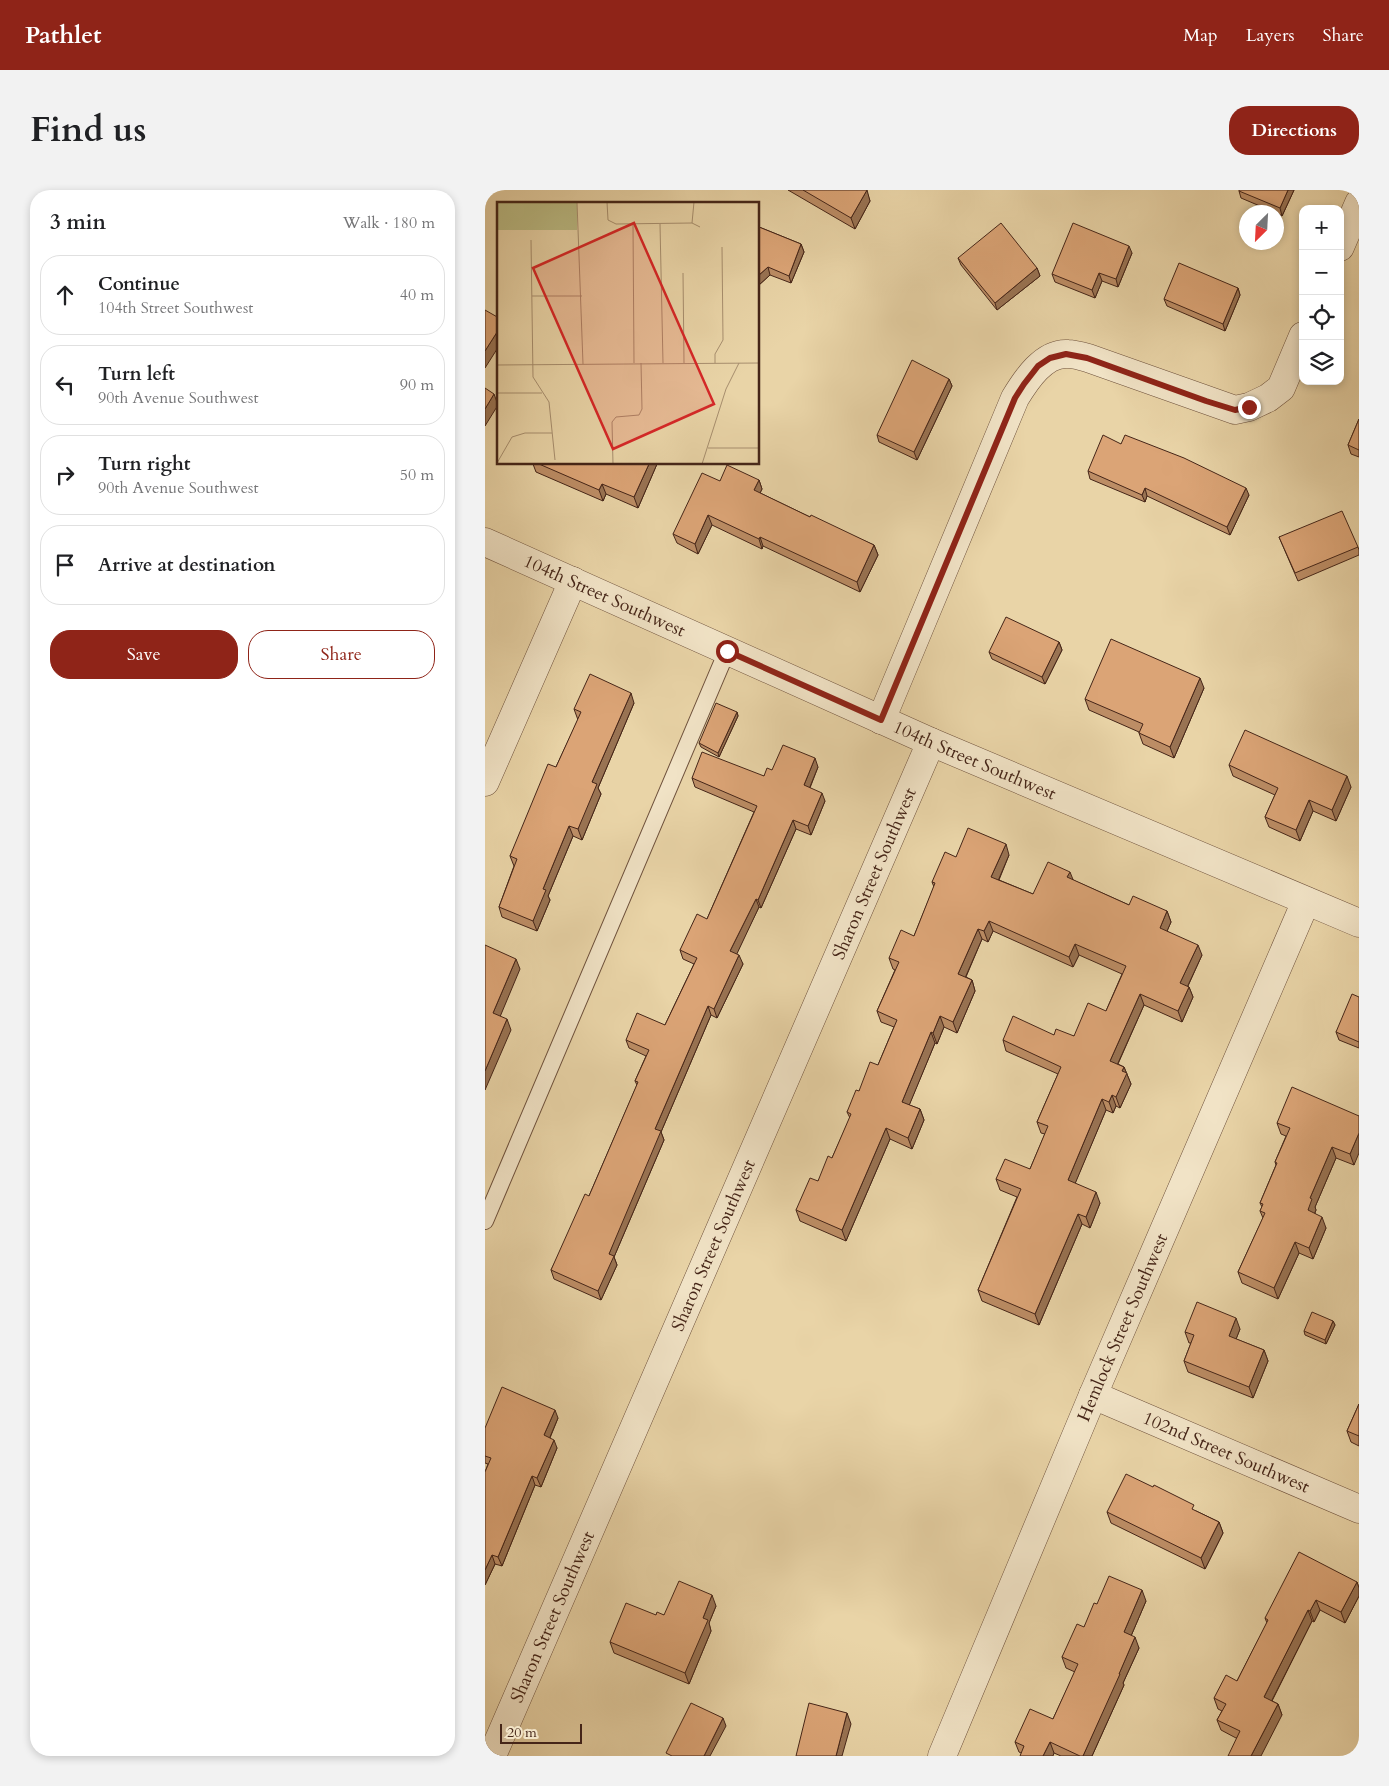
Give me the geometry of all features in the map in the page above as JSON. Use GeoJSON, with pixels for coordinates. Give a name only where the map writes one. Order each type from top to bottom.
{"type":"FeatureCollection","features":[{"type":"Feature","properties":{"kind":"street"},"geometry":{"type":"LineString","coordinates":[[1344,238],[1359,203]]}},
{"type":"Feature","properties":{"kind":"street"},"geometry":{"type":"LineString","coordinates":[[881,720],[1015,398],[1038,366],[1050,358],[1066,354],[1087,358],[1235,410],[1249,407],[1268,398],[1281,388],[1301,340]]}},
{"type":"Feature","properties":{"kind":"street","name":"104th Street Southwest"},"geometry":{"type":"LineString","coordinates":[[485,542],[931,742],[1359,924]]}},
{"type":"Feature","properties":{"kind":"street"},"geometry":{"type":"LineString","coordinates":[[485,782],[573,581]]}},
{"type":"Feature","properties":{"kind":"street","name":"Sharon Street Southwest"},"geometry":{"type":"LineString","coordinates":[[498,1750],[931,742]]}},
{"type":"Feature","properties":{"kind":"street","name":"Hemlock Street Southwest"},"geometry":{"type":"LineString","coordinates":[[942,1756],[1093,1395],[1306,901]]}},
{"type":"Feature","properties":{"kind":"street","name":"102nd Street Southwest"},"geometry":{"type":"LineString","coordinates":[[1093,1395],[1359,1509]]}},
{"type":"Feature","properties":{"kind":"lane"},"geometry":{"type":"LineString","coordinates":[[485,1221],[550,1072],[727,651]]}},
{"type":"Feature","properties":{"kind":"building"},"geometry":{"type":"Polygon","coordinates":[[[803,190],[867,190],[851,218],[803,190]]]}},
{"type":"Feature","properties":{"kind":"building"},"geometry":{"type":"Polygon","coordinates":[[[1288,190],[1281,205],[1273,205],[1239,191],[1288,190]]]}},
{"type":"Feature","properties":{"kind":"building"},"geometry":{"type":"Polygon","coordinates":[[[1001,223],[1037,268],[995,303],[958,258],[1001,223]]]}},
{"type":"Feature","properties":{"kind":"building"},"geometry":{"type":"Polygon","coordinates":[[[1073,223],[1129,246],[1116,279],[1099,273],[1092,290],[1052,274],[1073,223]]]}},
{"type":"Feature","properties":{"kind":"building"},"geometry":{"type":"Polygon","coordinates":[[[760,227],[801,244],[789,276],[768,267],[760,274],[760,227]]]}},
{"type":"Feature","properties":{"kind":"building"},"geometry":{"type":"Polygon","coordinates":[[[1179,263],[1238,288],[1223,324],[1164,299],[1179,263]]]}},
{"type":"Feature","properties":{"kind":"building"},"geometry":{"type":"Polygon","coordinates":[[[485,310],[497,317],[497,332],[485,351],[485,310]]]}},
{"type":"Feature","properties":{"kind":"building"},"geometry":{"type":"Polygon","coordinates":[[[912,360],[949,379],[914,452],[877,435],[912,360]]]}},
{"type":"Feature","properties":{"kind":"building"},"geometry":{"type":"Polygon","coordinates":[[[485,388],[494,394],[485,409],[485,388]]]}},
{"type":"Feature","properties":{"kind":"building"},"geometry":{"type":"Polygon","coordinates":[[[1359,419],[1359,450],[1348,445],[1359,419]]]}},
{"type":"Feature","properties":{"kind":"building"},"geometry":{"type":"Polygon","coordinates":[[[1103,435],[1121,444],[1125,435],[1184,458],[1246,488],[1227,527],[1145,488],[1142,495],[1088,471],[1103,435]]]}},
{"type":"Feature","properties":{"kind":"building"},"geometry":{"type":"Polygon","coordinates":[[[541,465],[649,465],[634,497],[602,484],[599,490],[541,465]]]}},
{"type":"Feature","properties":{"kind":"building"},"geometry":{"type":"Polygon","coordinates":[[[727,465],[759,480],[754,490],[874,545],[857,582],[708,515],[695,544],[673,534],[702,473],[720,481],[727,465]]]}},
{"type":"Feature","properties":{"kind":"building"},"geometry":{"type":"Polygon","coordinates":[[[1342,511],[1358,547],[1295,573],[1279,537],[1342,511]]]}},
{"type":"Feature","properties":{"kind":"building"},"geometry":{"type":"Polygon","coordinates":[[[1006,617],[1059,642],[1042,677],[989,652],[1006,617]]]}},
{"type":"Feature","properties":{"kind":"building"},"geometry":{"type":"Polygon","coordinates":[[[1111,639],[1200,678],[1170,747],[1139,733],[1143,724],[1085,699],[1111,639]]]}},
{"type":"Feature","properties":{"kind":"building"},"geometry":{"type":"Polygon","coordinates":[[[590,674],[631,693],[592,782],[597,784],[578,829],[569,826],[543,889],[546,890],[533,921],[499,907],[517,859],[510,856],[548,764],[556,767],[581,712],[574,709],[590,674]]]}},
{"type":"Feature","properties":{"kind":"building"},"geometry":{"type":"Polygon","coordinates":[[[716,703],[737,712],[718,753],[699,743],[716,703]]]}},
{"type":"Feature","properties":{"kind":"building"},"geometry":{"type":"Polygon","coordinates":[[[1245,730],[1347,776],[1332,810],[1309,800],[1296,830],[1265,817],[1278,788],[1229,765],[1245,730]]]}},
{"type":"Feature","properties":{"kind":"building"},"geometry":{"type":"Polygon","coordinates":[[[783,745],[815,758],[804,785],[822,793],[808,826],[793,820],[758,900],[756,899],[730,951],[739,955],[714,1009],[708,1006],[655,1129],[661,1131],[609,1254],[614,1256],[598,1291],[551,1270],[585,1194],[589,1196],[638,1082],[635,1081],[649,1050],[626,1040],[637,1013],[665,1025],[697,958],[680,950],[697,914],[707,919],[757,806],[692,778],[702,752],[764,776],[767,768],[772,770],[783,745]]]}},
{"type":"Feature","properties":{"kind":"building"},"geometry":{"type":"Polygon","coordinates":[[[968,828],[1006,844],[991,877],[1033,894],[1048,862],[1070,872],[1067,877],[1129,905],[1133,896],[1167,911],[1160,928],[1198,945],[1180,983],[1189,987],[1178,1011],[1140,994],[1110,1061],[1124,1067],[1122,1071],[1127,1073],[1116,1097],[1112,1095],[1109,1102],[1102,1099],[1068,1180],[1096,1192],[1086,1217],[1078,1214],[1035,1314],[978,1290],[1021,1189],[996,1179],[1005,1159],[1030,1169],[1048,1126],[1037,1122],[1061,1067],[1003,1040],[1013,1016],[1054,1035],[1056,1029],[1074,1036],[1088,1003],[1106,1011],[1126,966],[1075,944],[1069,957],[989,921],[984,931],[978,929],[958,974],[972,980],[953,1022],[940,1016],[933,1033],[931,1032],[902,1102],[920,1109],[908,1138],[886,1128],[842,1230],[796,1210],[810,1178],[818,1181],[828,1156],[832,1158],[851,1114],[847,1112],[856,1090],[859,1091],[870,1062],[878,1065],[897,1020],[877,1011],[899,962],[889,958],[901,930],[914,936],[935,883],[932,882],[945,852],[956,857],[968,828]]]}},
{"type":"Feature","properties":{"kind":"building"},"geometry":{"type":"Polygon","coordinates":[[[485,945],[516,959],[493,1013],[507,1019],[485,1071],[485,945]]]}},
{"type":"Feature","properties":{"kind":"building"},"geometry":{"type":"Polygon","coordinates":[[[1352,994],[1359,997],[1359,1042],[1336,1032],[1352,994]]]}},
{"type":"Feature","properties":{"kind":"building"},"geometry":{"type":"Polygon","coordinates":[[[1292,1087],[1359,1116],[1359,1133],[1350,1154],[1332,1147],[1310,1198],[1312,1199],[1308,1210],[1322,1217],[1309,1248],[1295,1242],[1274,1288],[1238,1272],[1265,1213],[1260,1211],[1263,1204],[1260,1203],[1290,1128],[1277,1123],[1292,1087]]]}},
{"type":"Feature","properties":{"kind":"building"},"geometry":{"type":"Polygon","coordinates":[[[1197,1302],[1236,1318],[1229,1336],[1264,1350],[1249,1387],[1184,1361],[1194,1335],[1185,1332],[1197,1302]]]}},
{"type":"Feature","properties":{"kind":"building"},"geometry":{"type":"Polygon","coordinates":[[[1312,1312],[1333,1321],[1325,1340],[1304,1331],[1312,1312]]]}},
{"type":"Feature","properties":{"kind":"building"},"geometry":{"type":"Polygon","coordinates":[[[502,1387],[555,1410],[544,1435],[554,1440],[537,1478],[532,1476],[498,1557],[492,1555],[485,1570],[485,1472],[491,1458],[485,1456],[485,1428],[502,1387]]]}},
{"type":"Feature","properties":{"kind":"building"},"geometry":{"type":"Polygon","coordinates":[[[1359,1404],[1359,1436],[1347,1431],[1359,1404]]]}},
{"type":"Feature","properties":{"kind":"building"},"geometry":{"type":"Polygon","coordinates":[[[1126,1474],[1153,1487],[1154,1485],[1194,1505],[1192,1509],[1219,1522],[1201,1558],[1107,1512],[1126,1474]]]}},
{"type":"Feature","properties":{"kind":"building"},"geometry":{"type":"Polygon","coordinates":[[[1299,1552],[1357,1582],[1341,1612],[1316,1600],[1310,1611],[1308,1610],[1264,1697],[1278,1704],[1251,1756],[1228,1756],[1240,1731],[1217,1720],[1226,1704],[1214,1698],[1226,1675],[1237,1681],[1268,1620],[1265,1618],[1299,1552]]]}},
{"type":"Feature","properties":{"kind":"building"},"geometry":{"type":"Polygon","coordinates":[[[1109,1576],[1142,1590],[1124,1632],[1135,1637],[1083,1756],[1050,1742],[1043,1756],[1020,1756],[1024,1746],[1015,1742],[1030,1709],[1053,1719],[1078,1664],[1062,1657],[1077,1624],[1084,1627],[1094,1603],[1097,1604],[1109,1576]]]}},
{"type":"Feature","properties":{"kind":"building"},"geometry":{"type":"Polygon","coordinates":[[[679,1581],[712,1595],[703,1618],[708,1620],[685,1673],[610,1642],[626,1603],[656,1615],[657,1612],[664,1615],[679,1581]]]}},
{"type":"Feature","properties":{"kind":"building"},"geometry":{"type":"Polygon","coordinates":[[[691,1703],[723,1718],[704,1756],[672,1756],[666,1753],[691,1703]]]}},
{"type":"Feature","properties":{"kind":"building"},"geometry":{"type":"Polygon","coordinates":[[[809,1703],[847,1713],[836,1756],[796,1756],[809,1703]]]}},
{"type":"Feature","properties":{"kind":"route"},"geometry":{"type":"LineString","coordinates":[[727,651],[881,720],[1015,398],[1038,366],[1050,358],[1066,354],[1087,358],[1235,410],[1249,407]]}}]}
